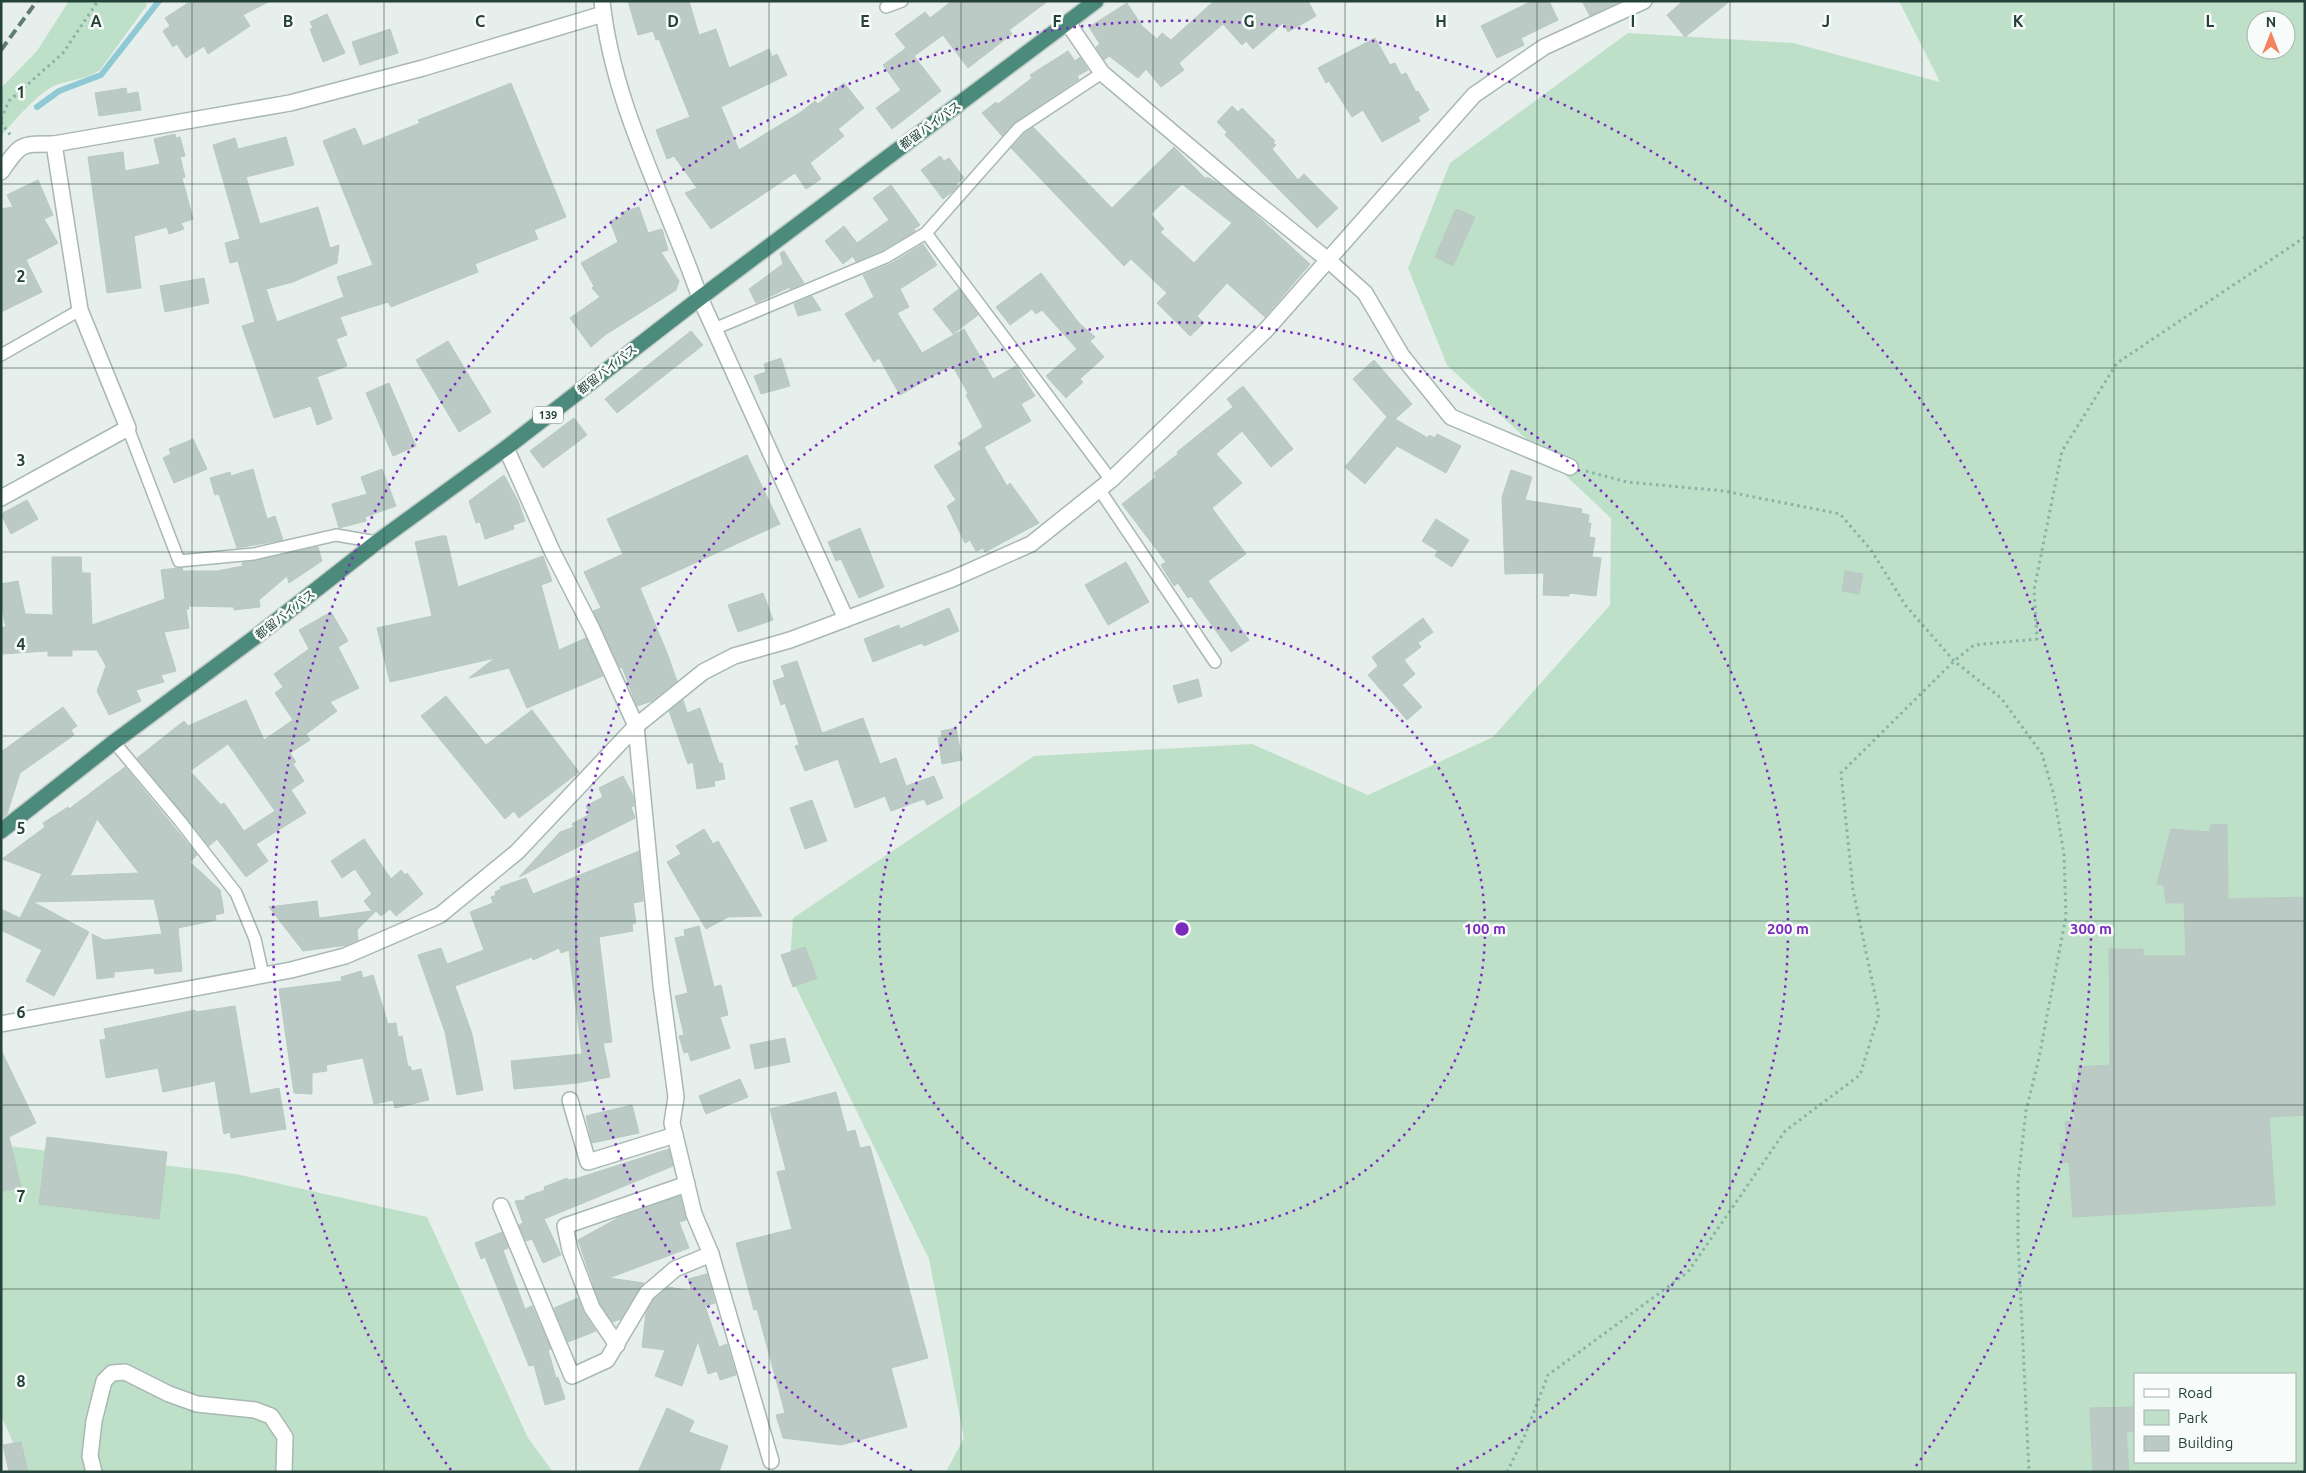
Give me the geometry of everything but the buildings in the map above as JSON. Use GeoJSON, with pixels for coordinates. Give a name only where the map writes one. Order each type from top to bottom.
{"type":"FeatureCollection","features":[{"type":"Feature","properties":{"kind":"highway","name":"都留バイパス"},"geometry":{"type":"LineString","coordinates":[[1,831],[114,742],[258,635],[377,542],[506,448],[700,298],[1096,1]]}},
{"type":"Feature","properties":{"kind":"street"},"geometry":{"type":"LineString","coordinates":[[1,1024],[262,975],[345,956],[440,915],[517,852],[636,726],[703,672],[734,656],[790,640],[846,619],[952,578],[1031,544],[1111,480],[1266,330],[1474,95],[1544,47],[1644,1]]}},
{"type":"Feature","properties":{"kind":"street"},"geometry":{"type":"LineString","coordinates":[[1,172],[14,153],[26,144],[54,144],[290,103],[423,68],[602,8],[624,105],[648,169],[687,261],[700,298],[846,619]]}},
{"type":"Feature","properties":{"kind":"street"},"geometry":{"type":"LineString","coordinates":[[1068,23],[1102,73],[1242,191],[1328,260],[1365,293],[1402,356],[1451,417],[1570,466]]}},
{"type":"Feature","properties":{"kind":"street"},"geometry":{"type":"LineString","coordinates":[[1,498],[128,428],[80,310],[54,144]]}},
{"type":"Feature","properties":{"kind":"street"},"geometry":{"type":"LineString","coordinates":[[506,448],[552,551],[592,629],[636,726],[661,985],[676,1097],[672,1123],[694,1214],[711,1254],[771,1460]]}},
{"type":"Feature","properties":{"kind":"street"},"geometry":{"type":"LineString","coordinates":[[570,1100],[588,1162],[675,1135]]}},
{"type":"Feature","properties":{"kind":"street"},"geometry":{"type":"LineString","coordinates":[[617,1345],[592,1308],[570,1250],[565,1226],[687,1184]]}},
{"type":"Feature","properties":{"kind":"street"},"geometry":{"type":"LineString","coordinates":[[500,1206],[572,1376],[608,1360],[647,1293],[675,1268],[711,1254]]}},
{"type":"Feature","properties":{"kind":"street"},"geometry":{"type":"LineString","coordinates":[[94,1472],[90,1456],[93,1430],[104,1381],[112,1373],[125,1372],[169,1394],[197,1404],[255,1410],[270,1416],[285,1437],[284,1472]]}},
{"type":"Feature","properties":{"kind":"lane"},"geometry":{"type":"LineString","coordinates":[[886,7],[902,1]]}},
{"type":"Feature","properties":{"kind":"lane"},"geometry":{"type":"LineString","coordinates":[[714,329],[886,257],[926,233],[1019,128],[1102,73]]}},
{"type":"Feature","properties":{"kind":"lane"},"geometry":{"type":"LineString","coordinates":[[926,233],[1111,480]]}},
{"type":"Feature","properties":{"kind":"lane"},"geometry":{"type":"LineString","coordinates":[[1,355],[80,310]]}},
{"type":"Feature","properties":{"kind":"lane"},"geometry":{"type":"LineString","coordinates":[[128,428],[179,561],[254,554],[336,535],[377,542]]}},
{"type":"Feature","properties":{"kind":"lane"},"geometry":{"type":"LineString","coordinates":[[1099,489],[1215,662]]}},
{"type":"Feature","properties":{"kind":"lane"},"geometry":{"type":"LineString","coordinates":[[114,742],[180,821],[236,893],[255,939],[262,975]]}},
{"type":"Feature","properties":{"kind":"path"},"geometry":{"type":"LineString","coordinates":[[12,137],[1,121],[9,101],[63,53],[98,1]]}},
{"type":"Feature","properties":{"kind":"path"},"geometry":{"type":"LineString","coordinates":[[1507,1472],[1525,1435],[1548,1375],[1688,1272],[1785,1131],[1860,1075],[1879,1014],[1853,890],[1841,773],[1954,661],[1974,645],[2037,639],[2034,590],[2062,451],[2117,363],[2305,237]]}},
{"type":"Feature","properties":{"kind":"path"},"geometry":{"type":"LineString","coordinates":[[1570,466],[1626,482],[1724,491],[1840,514],[1871,550],[1906,606],[1954,661],[2001,698],[2042,754],[2054,795],[2064,854],[2066,916],[2039,1058],[2026,1112],[2018,1180],[2018,1240],[2029,1472]]}},
{"type":"Feature","properties":{"kind":"green space"},"geometry":{"type":"Polygon","coordinates":[[[69,1],[145,1],[147,5],[100,70],[49,88],[1,136],[1,88],[37,51],[69,1]]]}},
{"type":"Feature","properties":{"kind":"green space"},"geometry":{"type":"Polygon","coordinates":[[[1899,1],[2305,1],[2305,1472],[946,1472],[964,1438],[929,1259],[789,973],[793,918],[1034,756],[1252,744],[1368,795],[1493,737],[1610,605],[1611,518],[1447,365],[1408,268],[1450,163],[1628,33],[1793,43],[1940,82],[1899,1]]]}},
{"type":"Feature","properties":{"kind":"green space"},"geometry":{"type":"Polygon","coordinates":[[[1,1145],[236,1174],[427,1217],[528,1438],[553,1472],[26,1472],[1,1415],[1,1145]]]}},
{"type":"Feature","properties":{"kind":"waterway"},"geometry":{"type":"LineString","coordinates":[[37,107],[59,91],[101,75],[159,1]]}},
{"type":"Feature","properties":{"kind":"railway"},"geometry":{"type":"LineString","coordinates":[[1,50],[37,1]]}}]}
